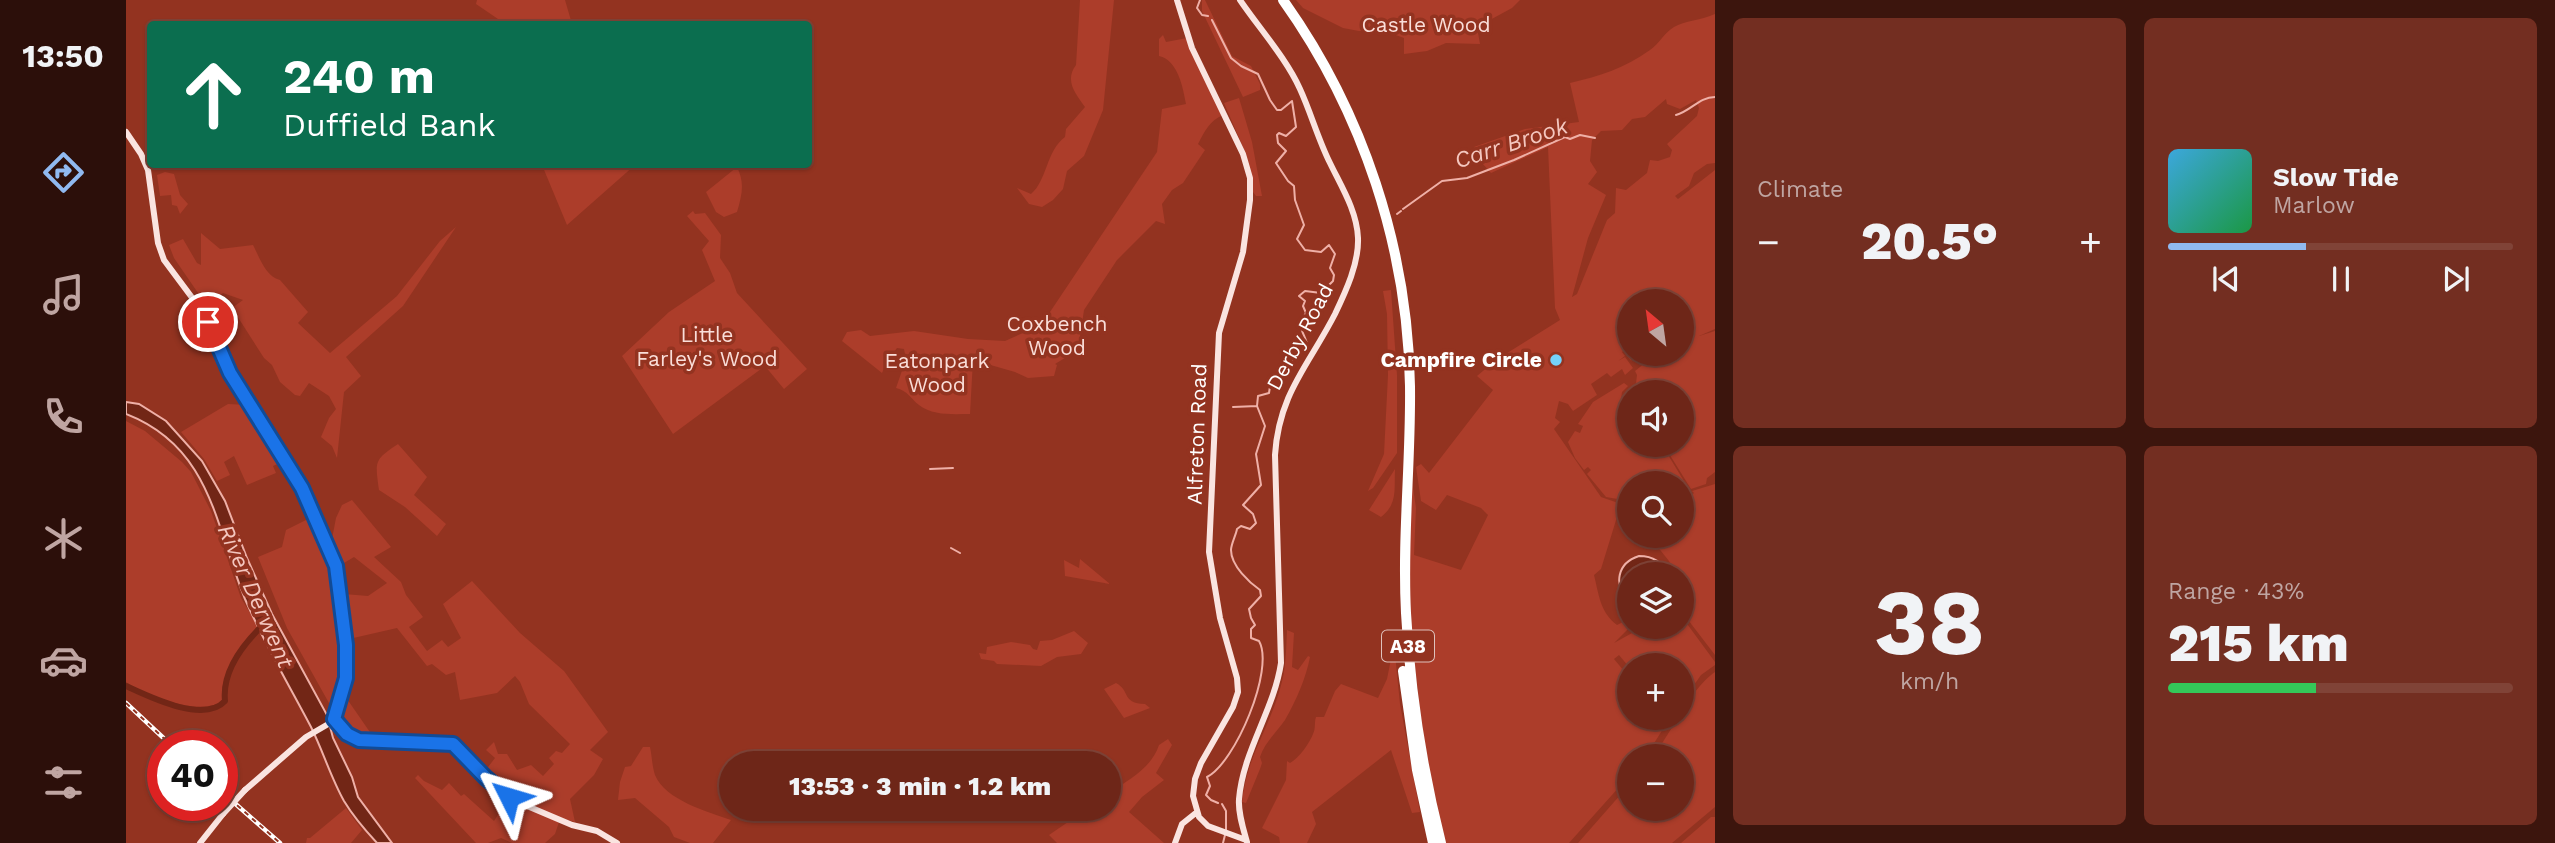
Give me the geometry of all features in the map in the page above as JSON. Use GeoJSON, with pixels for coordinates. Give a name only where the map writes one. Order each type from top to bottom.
{"type":"FeatureCollection","features":[{"type":"Feature","properties":{"kind":"highway","name":"A38"},"geometry":{"type":"LineString","coordinates":[[1276,0],[1321,72],[1341,112],[1374,200],[1386,242],[1399,314],[1404,390],[1405,545],[1410,673],[1424,770],[1441,843]]}},
{"type":"Feature","properties":{"kind":"highway","name":"A38"},"geometry":{"type":"LineString","coordinates":[[1283,0],[1326,68],[1352,120],[1380,198],[1392,241],[1406,323],[1410,386],[1399,560],[1403,665],[1417,770],[1433,843]]}},
{"type":"Feature","properties":{"kind":"street","name":"Alfreton Road"},"geometry":{"type":"LineString","coordinates":[[1177,0],[1192,48],[1243,154],[1250,178],[1244,252],[1219,333],[1209,552],[1216,598],[1237,678],[1238,692],[1233,707],[1208,749],[1195,779],[1193,796],[1197,812]]}},
{"type":"Feature","properties":{"kind":"street","name":"Derby Road"},"geometry":{"type":"LineString","coordinates":[[1240,0],[1299,88],[1317,135],[1352,210],[1358,241],[1356,260],[1343,297],[1286,400],[1277,436],[1282,647],[1275,691],[1242,779],[1239,810],[1247,841]]}},
{"type":"Feature","properties":{"kind":"street"},"geometry":{"type":"LineString","coordinates":[[126,132],[145,160],[158,243],[164,260],[202,312],[230,373],[302,488],[332,553],[339,577],[346,645],[346,678],[332,721],[308,735],[245,790],[200,843]]}},
{"type":"Feature","properties":{"kind":"street"},"geometry":{"type":"LineString","coordinates":[[332,721],[356,739],[453,744],[493,785],[513,800],[572,825],[597,831],[617,843]]}},
{"type":"Feature","properties":{"kind":"street"},"geometry":{"type":"LineString","coordinates":[[1175,843],[1182,824],[1197,812],[1212,828],[1247,841]]}},
{"type":"Feature","properties":{"kind":"green space"},"geometry":{"type":"Polygon","coordinates":[[[477,0],[565,0],[571,21],[496,21],[498,19],[476,4],[477,0]]]}},
{"type":"Feature","properties":{"kind":"green space"},"geometry":{"type":"Polygon","coordinates":[[[1080,0],[1114,0],[1103,110],[1084,156],[1067,171],[1063,189],[1042,207],[1029,204],[1017,188],[1031,194],[1040,182],[1054,150],[1065,137],[1066,129],[1085,107],[1071,82],[1076,65],[1080,0]]]}},
{"type":"Feature","properties":{"kind":"green space"},"geometry":{"type":"Polygon","coordinates":[[[1202,0],[1205,0],[1232,56],[1251,66],[1260,84],[1260,90],[1243,97],[1202,11],[1202,0]]]}},
{"type":"Feature","properties":{"kind":"green space","name":"Castle Wood"},"geometry":{"type":"Polygon","coordinates":[[[1296,0],[1520,0],[1512,8],[1477,27],[1480,44],[1446,43],[1427,51],[1404,54],[1404,38],[1382,30],[1359,31],[1343,28],[1303,8],[1296,0]]]}},
{"type":"Feature","properties":{"kind":"green space"},"geometry":{"type":"Polygon","coordinates":[[[1715,14],[1715,163],[1707,164],[1694,173],[1689,186],[1675,196],[1678,199],[1715,170],[1715,329],[1699,336],[1715,331],[1715,472],[1707,478],[1706,484],[1694,488],[1694,471],[1680,471],[1671,457],[1694,457],[1694,380],[1636,380],[1635,371],[1641,366],[1694,366],[1694,289],[1617,289],[1617,366],[1633,368],[1625,375],[1622,369],[1611,377],[1607,373],[1591,384],[1597,395],[1573,411],[1568,404],[1559,401],[1555,418],[1560,422],[1554,429],[1601,497],[1617,503],[1617,517],[1601,569],[1594,575],[1601,603],[1607,615],[1617,625],[1618,639],[1614,643],[1621,639],[1694,639],[1694,633],[1715,665],[1701,675],[1694,685],[1694,653],[1617,653],[1614,659],[1617,663],[1617,730],[1662,730],[1654,744],[1617,744],[1617,789],[1569,843],[1445,843],[1434,798],[1422,726],[1408,607],[1412,481],[1416,508],[1414,555],[1461,570],[1488,515],[1481,508],[1447,495],[1436,510],[1421,501],[1416,467],[1421,464],[1429,473],[1493,390],[1477,376],[1496,360],[1560,320],[1555,308],[1548,147],[1491,173],[1473,153],[1474,147],[1525,129],[1579,122],[1570,83],[1622,67],[1650,50],[1667,32],[1683,23],[1715,14]],[[1666,99],[1645,117],[1632,119],[1622,130],[1601,131],[1592,140],[1590,161],[1597,172],[1588,184],[1606,195],[1588,238],[1572,297],[1577,294],[1607,220],[1615,213],[1616,188],[1626,190],[1647,173],[1650,160],[1658,161],[1670,157],[1672,150],[1667,144],[1697,116],[1699,108],[1696,100],[1680,109],[1667,104],[1666,99]]]}},
{"type":"Feature","properties":{"kind":"green space","name":"Coxbench Wood"},"geometry":{"type":"Polygon","coordinates":[[[1163,35],[1166,42],[1187,38],[1223,115],[1208,127],[1198,144],[1205,150],[1183,183],[1172,190],[1162,204],[1165,224],[1156,221],[1117,260],[1084,310],[1078,350],[1055,364],[1054,376],[1028,378],[973,360],[970,414],[937,413],[925,409],[896,388],[906,359],[904,349],[897,348],[882,373],[842,341],[847,332],[861,330],[870,336],[914,331],[1005,341],[1023,333],[1048,315],[1157,152],[1162,109],[1186,104],[1175,69],[1171,63],[1159,56],[1159,39],[1163,35]]]}},
{"type":"Feature","properties":{"kind":"green space"},"geometry":{"type":"Polygon","coordinates":[[[1239,98],[1252,142],[1262,196],[1256,196],[1253,192],[1246,154],[1224,103],[1239,98]]]}},
{"type":"Feature","properties":{"kind":"green space"},"geometry":{"type":"Polygon","coordinates":[[[543,168],[632,168],[567,225],[543,168]]]}},
{"type":"Feature","properties":{"kind":"green space"},"geometry":{"type":"Polygon","coordinates":[[[738,168],[742,184],[737,212],[724,217],[716,212],[706,192],[738,168]]]}},
{"type":"Feature","properties":{"kind":"green space"},"geometry":{"type":"Polygon","coordinates":[[[165,172],[174,174],[180,195],[188,204],[180,214],[177,206],[172,205],[171,195],[160,196],[157,175],[165,172]]]}},
{"type":"Feature","properties":{"kind":"green space","name":"Little Farley's Wood"},"geometry":{"type":"Polygon","coordinates":[[[693,211],[695,214],[705,213],[721,235],[720,258],[730,273],[737,293],[807,369],[784,389],[765,366],[673,434],[622,356],[669,312],[715,281],[702,250],[709,241],[687,216],[693,211]]]}},
{"type":"Feature","properties":{"kind":"green space"},"geometry":{"type":"Polygon","coordinates":[[[456,227],[403,306],[346,357],[361,376],[344,392],[337,458],[332,446],[321,437],[336,409],[329,396],[309,383],[300,396],[295,395],[280,382],[272,365],[264,358],[232,308],[243,300],[223,293],[207,306],[174,258],[169,245],[183,239],[197,263],[201,265],[201,233],[220,249],[253,245],[270,275],[280,280],[308,312],[298,323],[330,353],[397,296],[440,241],[456,227]]]}},
{"type":"Feature","properties":{"kind":"green space"},"geometry":{"type":"Polygon","coordinates":[[[1391,290],[1397,375],[1397,453],[1373,488],[1368,491],[1384,454],[1388,375],[1387,314],[1383,291],[1391,290]]]}},
{"type":"Feature","properties":{"kind":"green space"},"geometry":{"type":"Polygon","coordinates":[[[1617,387],[1617,457],[1669,457],[1678,471],[1617,471],[1617,499],[1606,497],[1587,474],[1591,470],[1588,467],[1584,470],[1575,458],[1568,442],[1575,431],[1580,433],[1583,426],[1578,424],[1593,402],[1617,387]]]}},
{"type":"Feature","properties":{"kind":"green space"},"geometry":{"type":"Polygon","coordinates":[[[228,404],[247,405],[284,461],[273,466],[276,473],[247,485],[234,456],[224,462],[230,475],[217,481],[204,459],[181,432],[228,404]]]}},
{"type":"Feature","properties":{"kind":"green space"},"geometry":{"type":"Polygon","coordinates":[[[126,421],[145,431],[191,472],[211,511],[241,598],[258,626],[228,670],[222,691],[223,701],[213,705],[188,706],[174,703],[126,682],[126,421]]]}},
{"type":"Feature","properties":{"kind":"green space"},"geometry":{"type":"Polygon","coordinates":[[[398,444],[427,477],[414,495],[446,524],[437,536],[405,507],[379,490],[378,462],[398,444]]]}},
{"type":"Feature","properties":{"kind":"green space"},"geometry":{"type":"Polygon","coordinates":[[[1395,469],[1393,501],[1381,517],[1369,510],[1395,469]]]}},
{"type":"Feature","properties":{"kind":"green space"},"geometry":{"type":"Polygon","coordinates":[[[1715,484],[1715,655],[1694,628],[1694,562],[1669,562],[1659,548],[1694,548],[1694,490],[1715,484]]]}},
{"type":"Feature","properties":{"kind":"green space"},"geometry":{"type":"Polygon","coordinates":[[[352,500],[391,547],[374,557],[401,582],[406,595],[423,617],[409,627],[427,651],[442,640],[448,647],[461,638],[443,604],[472,581],[520,633],[564,671],[608,732],[590,750],[603,759],[594,775],[570,799],[575,822],[553,816],[521,800],[485,771],[495,758],[486,750],[494,742],[498,754],[507,754],[517,770],[531,765],[543,776],[554,764],[549,758],[556,751],[562,753],[570,744],[529,704],[515,676],[497,693],[460,700],[455,672],[446,675],[432,664],[427,666],[397,628],[349,639],[344,594],[368,596],[387,583],[354,557],[339,566],[331,544],[336,518],[342,505],[352,500]]]}},
{"type":"Feature","properties":{"kind":"green space"},"geometry":{"type":"Polygon","coordinates":[[[312,517],[334,569],[342,615],[343,675],[334,712],[287,628],[258,557],[282,547],[286,530],[312,517]]]}},
{"type":"Feature","properties":{"kind":"green space"},"geometry":{"type":"Polygon","coordinates":[[[1080,559],[1110,584],[1065,576],[1064,560],[1079,568],[1080,559]]]}},
{"type":"Feature","properties":{"kind":"green space"},"geometry":{"type":"Polygon","coordinates":[[[1287,630],[1294,633],[1292,667],[1298,670],[1308,656],[1310,657],[1289,713],[1262,752],[1262,763],[1246,803],[1242,802],[1248,771],[1282,682],[1287,630]]]}},
{"type":"Feature","properties":{"kind":"green space"},"geometry":{"type":"Polygon","coordinates":[[[1074,631],[1088,643],[1081,654],[1057,657],[1041,666],[997,664],[981,659],[979,653],[986,654],[987,647],[1011,642],[1030,645],[1037,650],[1040,641],[1052,640],[1074,631]]]}},
{"type":"Feature","properties":{"kind":"green space"},"geometry":{"type":"Polygon","coordinates":[[[1394,644],[1400,704],[1420,812],[1412,813],[1391,750],[1312,812],[1316,824],[1307,843],[1280,843],[1279,837],[1262,828],[1286,780],[1287,761],[1293,761],[1306,746],[1314,732],[1316,717],[1324,717],[1335,691],[1341,684],[1378,698],[1387,679],[1394,644]]]}},
{"type":"Feature","properties":{"kind":"green space"},"geometry":{"type":"Polygon","coordinates":[[[1715,672],[1715,807],[1672,843],[1578,843],[1617,799],[1617,821],[1694,821],[1694,744],[1662,744],[1670,730],[1694,730],[1694,693],[1715,672]]]}},
{"type":"Feature","properties":{"kind":"green space"},"geometry":{"type":"Polygon","coordinates":[[[1116,683],[1129,699],[1150,708],[1124,718],[1104,689],[1116,683]]]}},
{"type":"Feature","properties":{"kind":"green space"},"geometry":{"type":"Polygon","coordinates":[[[345,696],[374,738],[357,733],[348,726],[344,714],[345,696]]]}},
{"type":"Feature","properties":{"kind":"green space"},"geometry":{"type":"Polygon","coordinates":[[[1168,739],[1172,745],[1156,773],[1164,780],[1142,797],[1129,812],[1164,843],[1057,843],[1049,835],[1069,821],[1121,821],[1121,786],[1151,761],[1159,745],[1168,739]]]}},
{"type":"Feature","properties":{"kind":"green space"},"geometry":{"type":"Polygon","coordinates":[[[643,747],[650,747],[655,775],[660,784],[688,804],[719,816],[719,821],[730,821],[713,843],[690,843],[674,837],[669,827],[635,798],[618,800],[625,767],[631,766],[643,747]]]}},
{"type":"Feature","properties":{"kind":"green space"},"geometry":{"type":"Polygon","coordinates":[[[418,775],[442,790],[449,783],[461,796],[464,794],[494,821],[508,799],[559,822],[555,834],[545,843],[512,843],[501,838],[488,843],[476,843],[415,778],[418,775]]]}},
{"type":"Feature","properties":{"kind":"green space"},"geometry":{"type":"Polygon","coordinates":[[[346,808],[362,830],[351,843],[306,843],[307,838],[346,808]]]}},
{"type":"Feature","properties":{"kind":"green space"},"geometry":{"type":"Polygon","coordinates":[[[1711,817],[1715,817],[1715,843],[1681,843],[1711,817]]]}},
{"type":"Feature","properties":{"kind":"water","name":"River Derwent"},"geometry":{"type":"Polygon","coordinates":[[[126,402],[139,404],[166,421],[202,461],[225,501],[272,614],[327,715],[333,738],[352,777],[358,797],[392,843],[377,843],[344,801],[311,727],[252,615],[217,517],[193,468],[176,446],[154,428],[126,414],[126,402]]]}},
{"type":"Feature","properties":{"kind":"water"},"geometry":{"type":"Polygon","coordinates":[[[1639,556],[1648,557],[1658,562],[1628,562],[1639,556]]]}},
{"type":"Feature","properties":{"kind":"waterway"},"geometry":{"type":"LineString","coordinates":[[1200,0],[1197,8],[1202,15],[1208,16]]}},
{"type":"Feature","properties":{"kind":"waterway"},"geometry":{"type":"LineString","coordinates":[[1212,20],[1231,58],[1258,74],[1277,110],[1292,101],[1296,127],[1286,136],[1279,133],[1277,135],[1278,143],[1286,151],[1276,163],[1294,186],[1295,200],[1304,225],[1297,239],[1305,250],[1321,252],[1329,245],[1335,254],[1330,268],[1334,275],[1333,281],[1321,293],[1305,291],[1299,296],[1305,301],[1303,306],[1306,313],[1301,326],[1308,347],[1294,352],[1289,371],[1271,380],[1269,393],[1258,396],[1257,406],[1265,426],[1256,454],[1261,485],[1243,505],[1253,514],[1256,523],[1250,529],[1241,526],[1237,529],[1231,550],[1238,568],[1260,590],[1261,596],[1249,609],[1255,625],[1251,629],[1251,638],[1259,641],[1263,654],[1262,672],[1257,693],[1240,735],[1229,754],[1207,777],[1210,786],[1206,795],[1218,803]]}},
{"type":"Feature","properties":{"kind":"waterway","name":"Carr Brook"},"geometry":{"type":"LineString","coordinates":[[1676,115],[1704,99],[1715,97]]}},
{"type":"Feature","properties":{"kind":"waterway","name":"Carr Brook"},"geometry":{"type":"LineString","coordinates":[[1403,209],[1442,181],[1467,178],[1565,137],[1570,139],[1580,135],[1595,138]]}},
{"type":"Feature","properties":{"kind":"waterway","name":"Carr Brook"},"geometry":{"type":"LineString","coordinates":[[1397,214],[1401,211]]}},
{"type":"Feature","properties":{"kind":"waterway"},"geometry":{"type":"LineString","coordinates":[[1233,407],[1257,406]]}},
{"type":"Feature","properties":{"kind":"waterway"},"geometry":{"type":"LineString","coordinates":[[930,469],[953,468]]}},
{"type":"Feature","properties":{"kind":"waterway"},"geometry":{"type":"LineString","coordinates":[[951,548],[960,553]]}},
{"type":"Feature","properties":{"kind":"waterway","name":"River Derwent"},"geometry":{"type":"LineString","coordinates":[[126,686],[177,706],[204,710],[216,707],[225,701],[230,669],[249,640],[264,624]]}},
{"type":"Feature","properties":{"kind":"waterway"},"geometry":{"type":"LineString","coordinates":[[1222,804],[1226,811],[1226,830]]}},
{"type":"Feature","properties":{"kind":"waterway"},"geometry":{"type":"LineString","coordinates":[[1223,843],[1225,835]]}},
{"type":"Feature","properties":{"kind":"railway"},"geometry":{"type":"LineString","coordinates":[[126,703],[155,730]]}},
{"type":"Feature","properties":{"kind":"railway"},"geometry":{"type":"LineString","coordinates":[[238,806],[280,843]]}},
{"type":"Feature","properties":{"kind":"place","name":"Campfire Circle"},"geometry":{"type":"Point","coordinates":[1556,360]}},
{"type":"Feature","properties":{"kind":"route"},"geometry":{"type":"LineString","coordinates":[[208,322],[230,373],[302,488],[332,553],[339,577],[346,645],[346,678],[334,719],[347,734],[359,740],[453,744],[493,785],[509,797]]}},
{"type":"Feature","properties":{"kind":"park label","name":"Eatonpark Wood"},"geometry":{"type":"Point","coordinates":[937,373]}}]}
